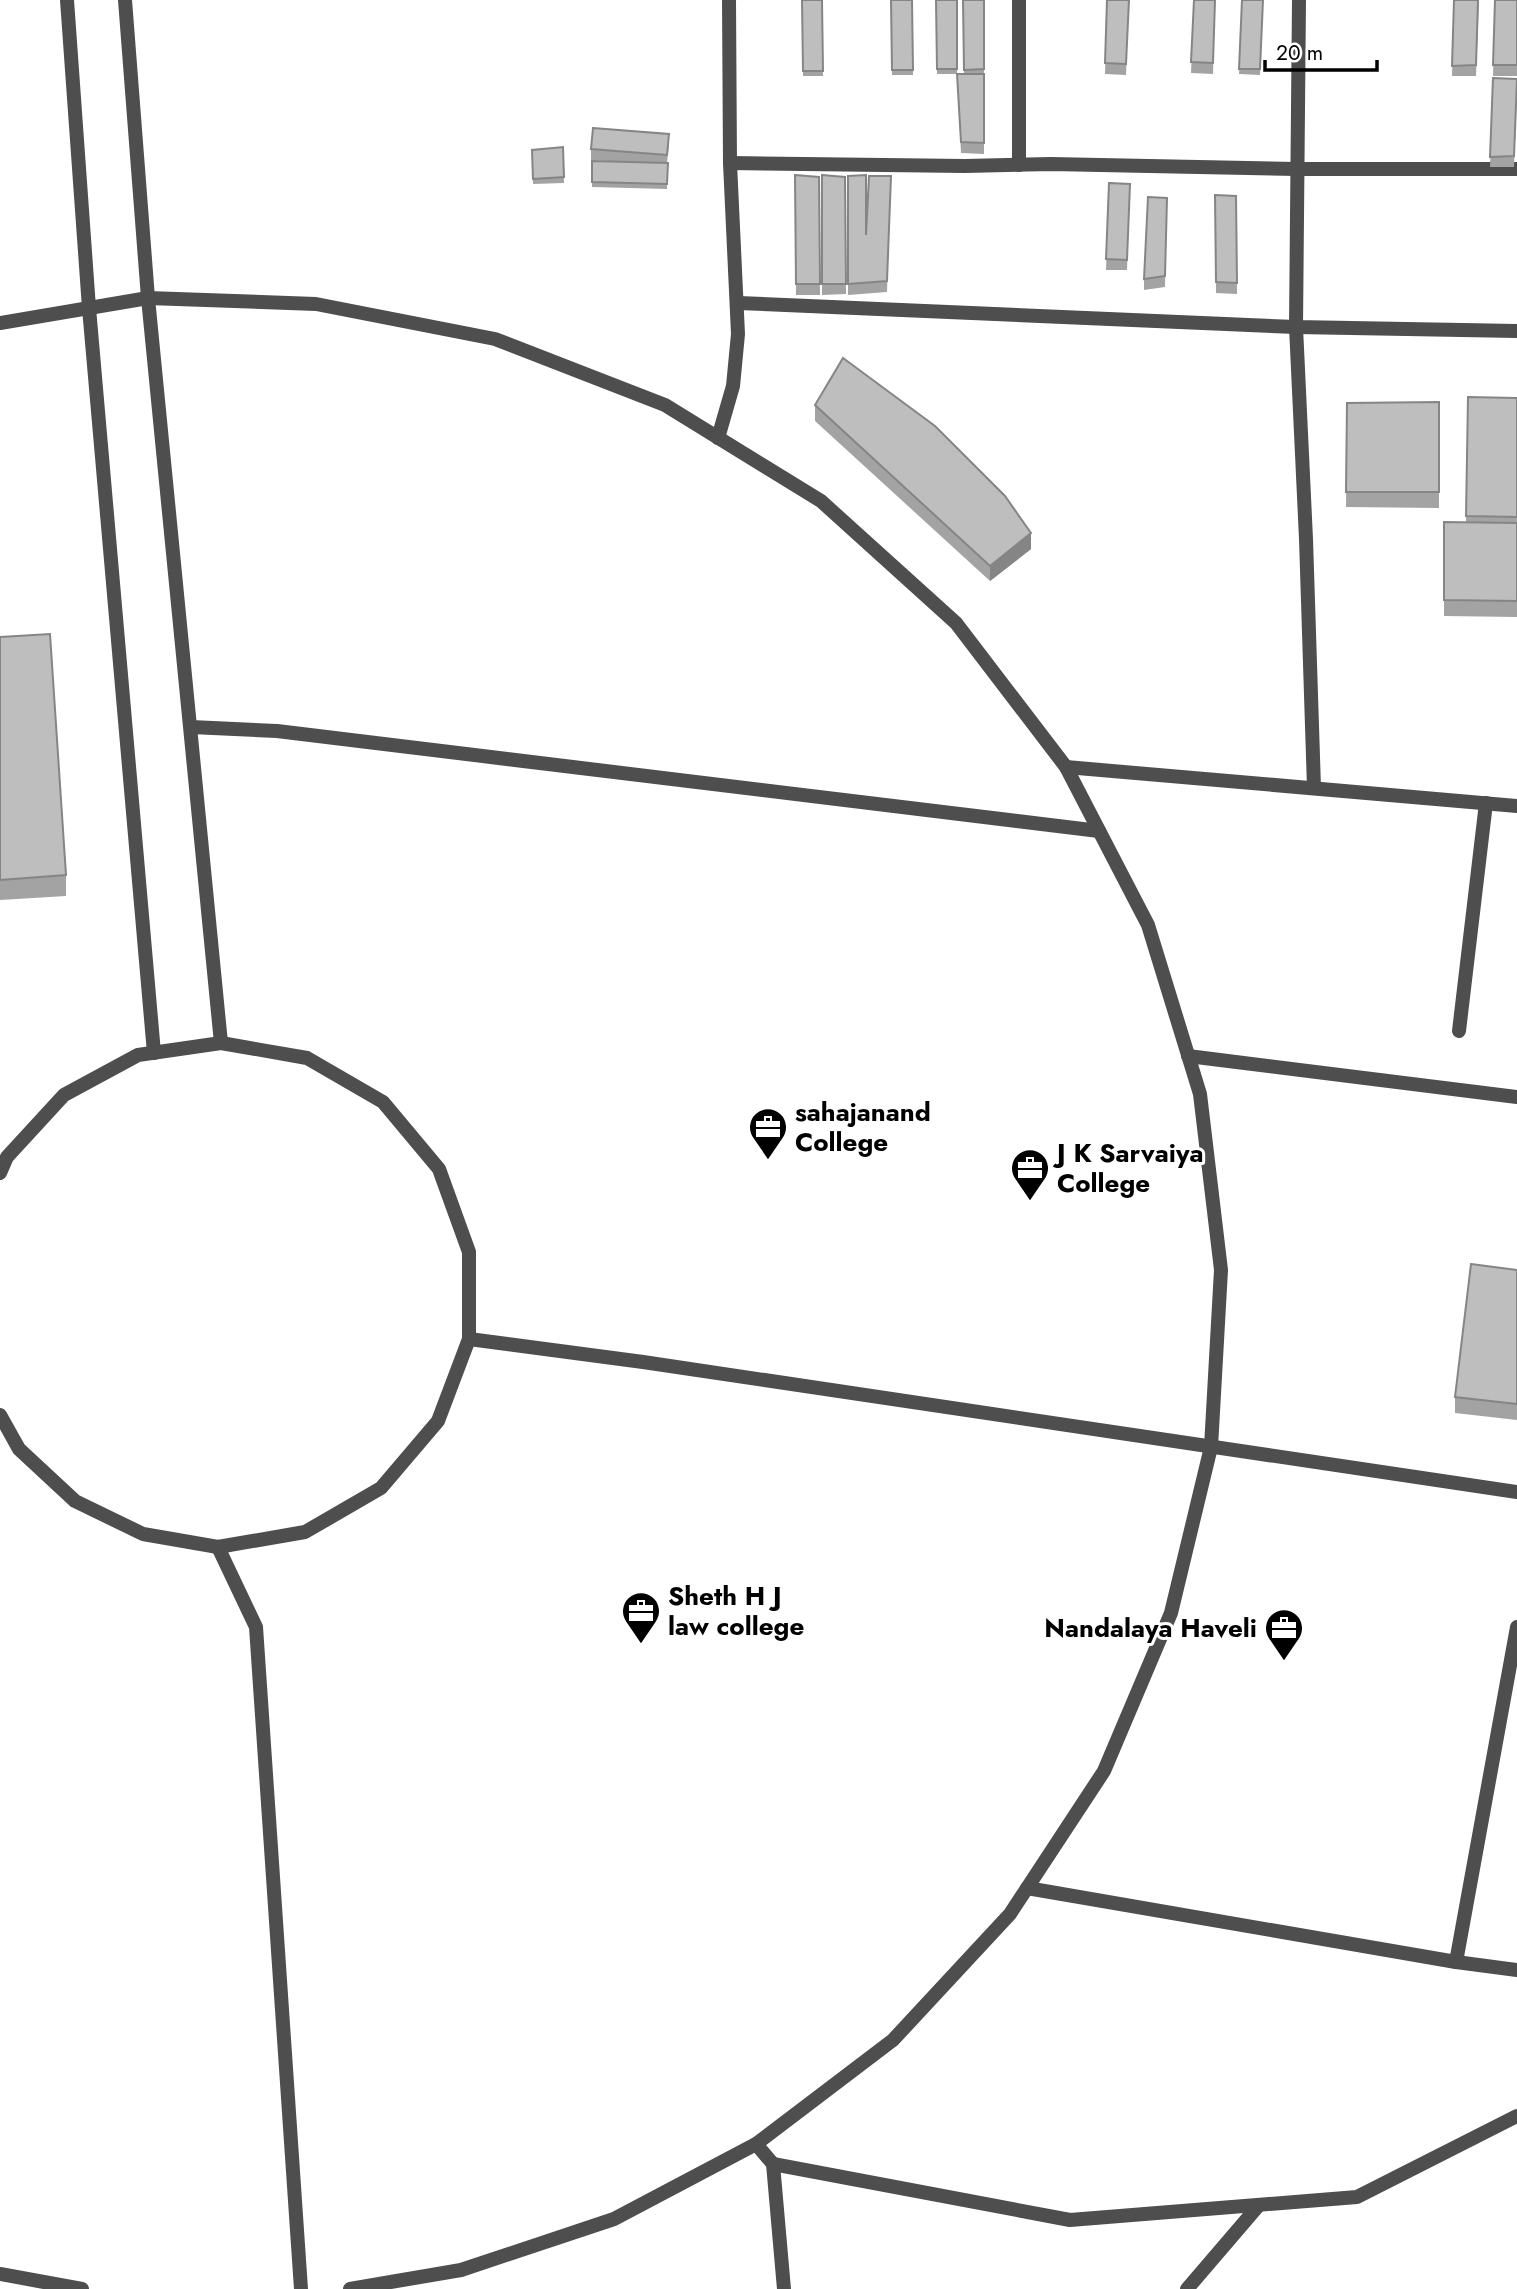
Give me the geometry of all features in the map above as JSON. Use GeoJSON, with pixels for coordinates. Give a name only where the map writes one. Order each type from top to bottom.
{"type":"FeatureCollection","features":[{"type":"Feature","properties":{"kind":"street"},"geometry":{"type":"LineString","coordinates":[[67,0],[89,308],[155,1053]]}},
{"type":"Feature","properties":{"kind":"street"},"geometry":{"type":"LineString","coordinates":[[125,0],[148,299],[221,1043]]}},
{"type":"Feature","properties":{"kind":"street"},"geometry":{"type":"LineString","coordinates":[[718,438],[733,386],[738,334],[730,163],[729,0]]}},
{"type":"Feature","properties":{"kind":"street"},"geometry":{"type":"LineString","coordinates":[[1019,0],[1019,165]]}},
{"type":"Feature","properties":{"kind":"street"},"geometry":{"type":"LineString","coordinates":[[1298,0],[1296,327],[1307,553],[1314,788]]}},
{"type":"Feature","properties":{"kind":"street"},"geometry":{"type":"LineString","coordinates":[[730,163],[1517,169]]}},
{"type":"Feature","properties":{"kind":"street"},"geometry":{"type":"LineString","coordinates":[[0,323],[148,299],[316,304],[495,339],[665,405],[821,501],[956,623],[1066,767],[1148,925],[1200,1094],[1221,1270],[1210,1447],[1171,1613],[1104,1770],[1010,1914],[893,2039],[756,2144],[614,2219],[461,2270],[351,2289]]}},
{"type":"Feature","properties":{"kind":"street"},"geometry":{"type":"LineString","coordinates":[[738,303],[1296,327],[1517,331]]}},
{"type":"Feature","properties":{"kind":"street"},"geometry":{"type":"LineString","coordinates":[[191,727],[277,731],[1099,831]]}},
{"type":"Feature","properties":{"kind":"street"},"geometry":{"type":"LineString","coordinates":[[1066,767],[1517,806]]}},
{"type":"Feature","properties":{"kind":"street"},"geometry":{"type":"LineString","coordinates":[[1459,1031],[1486,803]]}},
{"type":"Feature","properties":{"kind":"street"},"geometry":{"type":"LineString","coordinates":[[0,1172],[7,1157],[64,1095],[138,1055],[221,1043],[307,1058],[383,1102],[439,1169],[469,1252],[469,1339],[438,1421],[382,1488],[305,1532],[218,1546],[143,1534],[75,1501],[19,1449],[0,1415]]}},
{"type":"Feature","properties":{"kind":"street"},"geometry":{"type":"LineString","coordinates":[[1188,1056],[1517,1097]]}},
{"type":"Feature","properties":{"kind":"street"},"geometry":{"type":"LineString","coordinates":[[469,1339],[643,1362],[1517,1492]]}},
{"type":"Feature","properties":{"kind":"street"},"geometry":{"type":"LineString","coordinates":[[218,1546],[256,1628],[301,2289]]}},
{"type":"Feature","properties":{"kind":"street"},"geometry":{"type":"LineString","coordinates":[[1456,1962],[1517,1627]]}},
{"type":"Feature","properties":{"kind":"street"},"geometry":{"type":"LineString","coordinates":[[1027,1888],[1456,1962],[1517,1970]]}},
{"type":"Feature","properties":{"kind":"street"},"geometry":{"type":"LineString","coordinates":[[773,2164],[1070,2220],[1357,2197],[1517,2116]]}},
{"type":"Feature","properties":{"kind":"street"},"geometry":{"type":"LineString","coordinates":[[756,2144],[773,2164],[784,2289]]}},
{"type":"Feature","properties":{"kind":"street"},"geometry":{"type":"LineString","coordinates":[[1187,2289],[1259,2205]]}},
{"type":"Feature","properties":{"kind":"street"},"geometry":{"type":"LineString","coordinates":[[0,2274],[82,2289]]}},
{"type":"Feature","properties":{"kind":"building"},"geometry":{"type":"Polygon","coordinates":[[[802,0],[822,0],[823,71],[803,71],[802,0]]]}},
{"type":"Feature","properties":{"kind":"building"},"geometry":{"type":"Polygon","coordinates":[[[891,0],[912,0],[913,70],[892,70],[891,0]]]}},
{"type":"Feature","properties":{"kind":"building"},"geometry":{"type":"Polygon","coordinates":[[[936,0],[957,0],[957,69],[937,69],[936,0]]]}},
{"type":"Feature","properties":{"kind":"building"},"geometry":{"type":"Polygon","coordinates":[[[963,0],[984,0],[984,69],[964,70],[963,0]]]}},
{"type":"Feature","properties":{"kind":"building"},"geometry":{"type":"Polygon","coordinates":[[[1107,0],[1129,0],[1126,64],[1105,63],[1107,0]]]}},
{"type":"Feature","properties":{"kind":"building"},"geometry":{"type":"Polygon","coordinates":[[[1194,0],[1215,0],[1213,63],[1191,62],[1194,0]]]}},
{"type":"Feature","properties":{"kind":"building"},"geometry":{"type":"Polygon","coordinates":[[[1242,0],[1263,0],[1260,69],[1239,69],[1242,0]]]}},
{"type":"Feature","properties":{"kind":"building"},"geometry":{"type":"Polygon","coordinates":[[[1454,0],[1478,0],[1476,65],[1452,66],[1454,0]]]}},
{"type":"Feature","properties":{"kind":"building"},"geometry":{"type":"Polygon","coordinates":[[[1495,0],[1517,0],[1517,65],[1493,65],[1495,0]]]}},
{"type":"Feature","properties":{"kind":"building"},"geometry":{"type":"Polygon","coordinates":[[[957,74],[984,74],[984,143],[961,142],[957,74]]]}},
{"type":"Feature","properties":{"kind":"building"},"geometry":{"type":"Polygon","coordinates":[[[1493,78],[1517,79],[1514,156],[1490,157],[1493,78]]]}},
{"type":"Feature","properties":{"kind":"building"},"geometry":{"type":"Polygon","coordinates":[[[593,128],[669,134],[667,155],[591,149],[593,128]]]}},
{"type":"Feature","properties":{"kind":"building"},"geometry":{"type":"Polygon","coordinates":[[[563,147],[564,177],[533,179],[532,150],[563,147]]]}},
{"type":"Feature","properties":{"kind":"building"},"geometry":{"type":"Polygon","coordinates":[[[592,161],[668,163],[667,184],[592,182],[592,161]]]}},
{"type":"Feature","properties":{"kind":"building"},"geometry":{"type":"Polygon","coordinates":[[[795,175],[819,177],[820,284],[796,284],[795,175]]]}},
{"type":"Feature","properties":{"kind":"building"},"geometry":{"type":"Polygon","coordinates":[[[822,175],[845,177],[846,284],[822,284],[822,175]]]}},
{"type":"Feature","properties":{"kind":"building"},"geometry":{"type":"Polygon","coordinates":[[[866,175],[866,235],[869,176],[891,176],[887,281],[848,284],[848,176],[866,175]]]}},
{"type":"Feature","properties":{"kind":"building"},"geometry":{"type":"Polygon","coordinates":[[[1109,183],[1130,184],[1127,260],[1106,259],[1109,183]]]}},
{"type":"Feature","properties":{"kind":"building"},"geometry":{"type":"Polygon","coordinates":[[[1215,195],[1236,196],[1237,283],[1216,282],[1215,195]]]}},
{"type":"Feature","properties":{"kind":"building"},"geometry":{"type":"Polygon","coordinates":[[[1148,197],[1167,198],[1165,276],[1144,279],[1148,197]]]}},
{"type":"Feature","properties":{"kind":"building"},"geometry":{"type":"Polygon","coordinates":[[[843,358],[935,426],[1005,496],[1031,533],[990,566],[815,405],[843,358]]]}},
{"type":"Feature","properties":{"kind":"building"},"geometry":{"type":"Polygon","coordinates":[[[1468,397],[1517,398],[1517,517],[1466,516],[1468,397]]]}},
{"type":"Feature","properties":{"kind":"building"},"geometry":{"type":"Polygon","coordinates":[[[1439,402],[1439,492],[1346,492],[1347,403],[1439,402]]]}},
{"type":"Feature","properties":{"kind":"building"},"geometry":{"type":"Polygon","coordinates":[[[1444,522],[1517,523],[1517,601],[1444,600],[1444,522]]]}},
{"type":"Feature","properties":{"kind":"building"},"geometry":{"type":"Polygon","coordinates":[[[50,634],[66,875],[0,880],[0,637],[50,634]]]}},
{"type":"Feature","properties":{"kind":"building"},"geometry":{"type":"Polygon","coordinates":[[[1471,1264],[1517,1270],[1517,1404],[1455,1397],[1471,1264]]]}},
{"type":"Feature","properties":{"kind":"place","name":"sahajanand College"},"geometry":{"type":"Point","coordinates":[768,1161]}},
{"type":"Feature","properties":{"kind":"place","name":"J K Sarvaiya College"},"geometry":{"type":"Point","coordinates":[1030,1202]}},
{"type":"Feature","properties":{"kind":"place","name":"Sheth H J law college"},"geometry":{"type":"Point","coordinates":[641,1645]}},
{"type":"Feature","properties":{"kind":"place","name":"Nandalaya Haveli"},"geometry":{"type":"Point","coordinates":[1284,1662]}}]}
